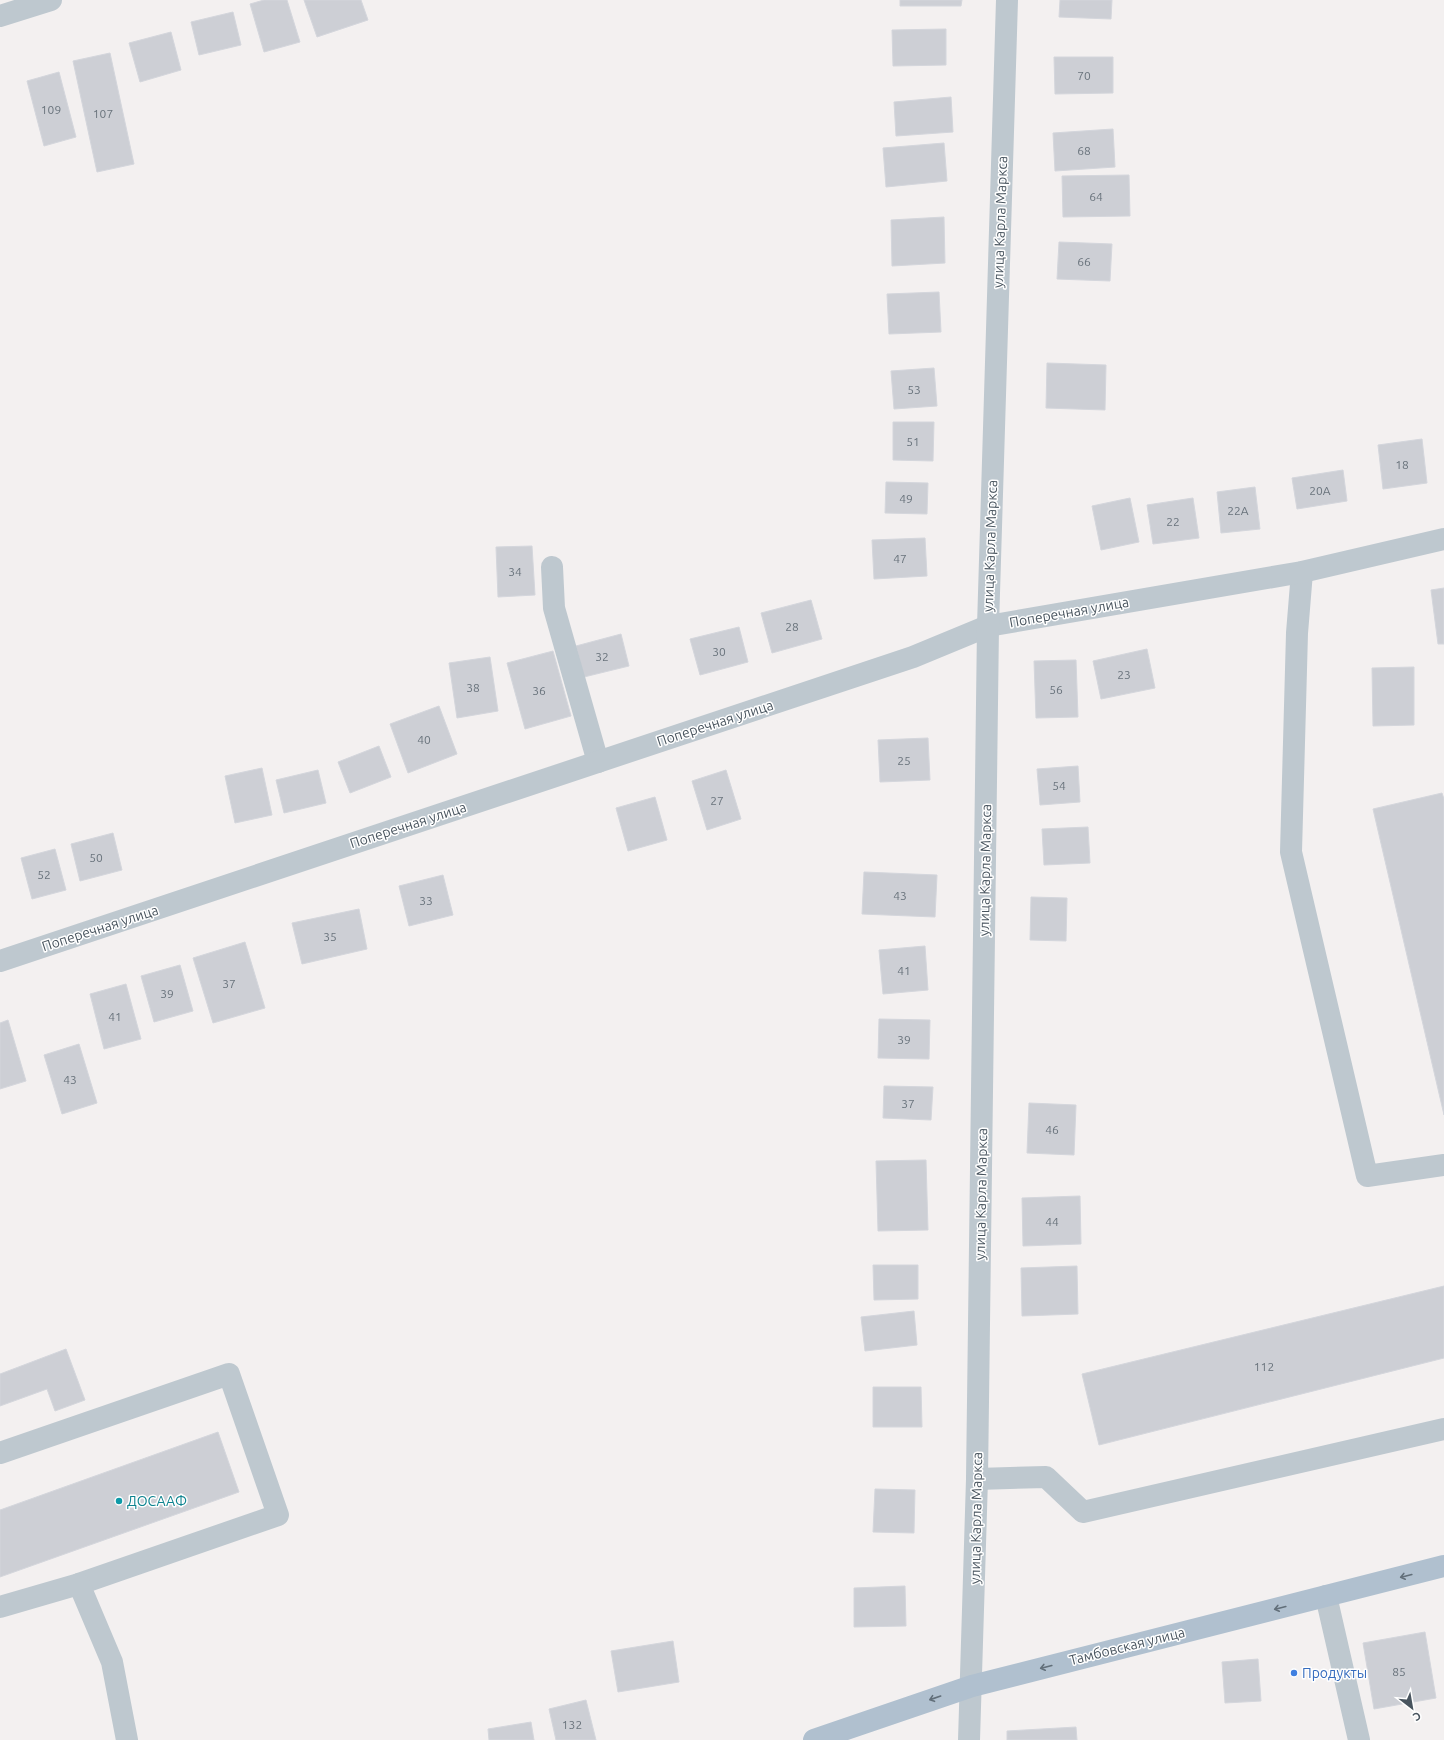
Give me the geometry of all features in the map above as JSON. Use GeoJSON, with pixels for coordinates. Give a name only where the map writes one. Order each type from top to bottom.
{"type":"FeatureCollection","features":[{"type":"Feature","properties":{"kind":"main road","name":"Тамбовская улица"},"geometry":{"type":"LineString","coordinates":[[814,1740],[972,1686],[1444,1566]]}},
{"type":"Feature","properties":{"kind":"street"},"geometry":{"type":"LineString","coordinates":[[0,16],[51,0]]}},
{"type":"Feature","properties":{"kind":"street","name":"улица Карла Маркса"},"geometry":{"type":"LineString","coordinates":[[969,1740],[972,1686],[977,1479],[988,626],[1007,0]]}},
{"type":"Feature","properties":{"kind":"street","name":"Поперечная улица"},"geometry":{"type":"LineString","coordinates":[[0,961],[913,657],[988,626],[1302,572],[1444,539]]}},
{"type":"Feature","properties":{"kind":"street"},"geometry":{"type":"LineString","coordinates":[[552,567],[554,608],[598,762]]}},
{"type":"Feature","properties":{"kind":"street"},"geometry":{"type":"LineString","coordinates":[[1302,572],[1297,633],[1291,852],[1367,1176],[1444,1165]]}},
{"type":"Feature","properties":{"kind":"street"},"geometry":{"type":"LineString","coordinates":[[0,1454],[229,1374],[278,1515],[79,1584],[0,1607]]}},
{"type":"Feature","properties":{"kind":"street"},"geometry":{"type":"LineString","coordinates":[[977,1479],[1046,1477],[1083,1512],[1444,1429]]}},
{"type":"Feature","properties":{"kind":"street"},"geometry":{"type":"LineString","coordinates":[[79,1584],[112,1662],[127,1740]]}},
{"type":"Feature","properties":{"kind":"street"},"geometry":{"type":"LineString","coordinates":[[1326,1596],[1359,1740]]}},
{"type":"Feature","properties":{"kind":"building"},"geometry":{"type":"Polygon","coordinates":[[[264,0],[287,0],[300,42],[264,52],[250,4],[264,0]]]}},
{"type":"Feature","properties":{"kind":"building"},"geometry":{"type":"Polygon","coordinates":[[[304,0],[361,0],[368,20],[317,37],[304,0]]]}},
{"type":"Feature","properties":{"kind":"building"},"geometry":{"type":"Polygon","coordinates":[[[900,0],[962,0],[961,6],[900,6],[900,0]]]}},
{"type":"Feature","properties":{"kind":"building"},"geometry":{"type":"Polygon","coordinates":[[[1060,0],[1112,0],[1111,19],[1059,17],[1060,0]]]}},
{"type":"Feature","properties":{"kind":"building"},"geometry":{"type":"Polygon","coordinates":[[[233,12],[241,45],[199,55],[191,22],[233,12]]]}},
{"type":"Feature","properties":{"kind":"building"},"geometry":{"type":"Polygon","coordinates":[[[946,29],[946,65],[893,66],[892,30],[946,29]]]}},
{"type":"Feature","properties":{"kind":"building"},"geometry":{"type":"Polygon","coordinates":[[[171,32],[181,70],[140,82],[129,43],[171,32]]]}},
{"type":"Feature","properties":{"kind":"building"},"geometry":{"type":"Polygon","coordinates":[[[110,53],[134,164],[97,172],[73,61],[110,53]]]}},
{"type":"Feature","properties":{"kind":"building"},"geometry":{"type":"Polygon","coordinates":[[[1054,57],[1113,57],[1113,93],[1055,94],[1054,57]]]}},
{"type":"Feature","properties":{"kind":"building"},"geometry":{"type":"Polygon","coordinates":[[[59,72],[76,137],[44,146],[27,81],[59,72]]]}},
{"type":"Feature","properties":{"kind":"building"},"geometry":{"type":"Polygon","coordinates":[[[951,97],[953,132],[896,136],[894,102],[951,97]]]}},
{"type":"Feature","properties":{"kind":"building"},"geometry":{"type":"Polygon","coordinates":[[[1113,129],[1115,167],[1055,171],[1053,133],[1113,129]]]}},
{"type":"Feature","properties":{"kind":"building"},"geometry":{"type":"Polygon","coordinates":[[[944,143],[947,181],[886,187],[883,148],[944,143]]]}},
{"type":"Feature","properties":{"kind":"building"},"geometry":{"type":"Polygon","coordinates":[[[1129,175],[1130,216],[1063,217],[1062,176],[1129,175]]]}},
{"type":"Feature","properties":{"kind":"building"},"geometry":{"type":"Polygon","coordinates":[[[944,217],[945,263],[892,266],[891,220],[944,217]]]}},
{"type":"Feature","properties":{"kind":"building"},"geometry":{"type":"Polygon","coordinates":[[[1059,242],[1112,244],[1110,281],[1057,279],[1059,242]]]}},
{"type":"Feature","properties":{"kind":"building"},"geometry":{"type":"Polygon","coordinates":[[[939,292],[941,332],[889,334],[887,294],[939,292]]]}},
{"type":"Feature","properties":{"kind":"building"},"geometry":{"type":"Polygon","coordinates":[[[1047,363],[1106,365],[1105,410],[1046,408],[1047,363]]]}},
{"type":"Feature","properties":{"kind":"building"},"geometry":{"type":"Polygon","coordinates":[[[934,368],[937,406],[894,409],[891,371],[934,368]]]}},
{"type":"Feature","properties":{"kind":"building"},"geometry":{"type":"Polygon","coordinates":[[[893,422],[934,422],[933,461],[893,460],[893,422]]]}},
{"type":"Feature","properties":{"kind":"building"},"geometry":{"type":"Polygon","coordinates":[[[1422,439],[1427,483],[1383,489],[1378,445],[1422,439]]]}},
{"type":"Feature","properties":{"kind":"building"},"geometry":{"type":"Polygon","coordinates":[[[1343,470],[1347,501],[1297,509],[1292,478],[1343,470]]]}},
{"type":"Feature","properties":{"kind":"building"},"geometry":{"type":"Polygon","coordinates":[[[886,482],[928,483],[927,514],[885,513],[886,482]]]}},
{"type":"Feature","properties":{"kind":"building"},"geometry":{"type":"Polygon","coordinates":[[[1255,487],[1260,529],[1221,533],[1217,492],[1255,487]]]}},
{"type":"Feature","properties":{"kind":"building"},"geometry":{"type":"Polygon","coordinates":[[[1130,498],[1139,542],[1101,550],[1092,506],[1130,498]]]}},
{"type":"Feature","properties":{"kind":"building"},"geometry":{"type":"Polygon","coordinates":[[[1193,498],[1199,538],[1153,544],[1147,505],[1193,498]]]}},
{"type":"Feature","properties":{"kind":"building"},"geometry":{"type":"Polygon","coordinates":[[[925,538],[927,576],[874,579],[872,540],[925,538]]]}},
{"type":"Feature","properties":{"kind":"building"},"geometry":{"type":"Polygon","coordinates":[[[532,546],[535,595],[498,597],[496,547],[532,546]]]}},
{"type":"Feature","properties":{"kind":"building"},"geometry":{"type":"Polygon","coordinates":[[[1444,588],[1444,644],[1438,644],[1431,590],[1444,588]]]}},
{"type":"Feature","properties":{"kind":"building"},"geometry":{"type":"Polygon","coordinates":[[[811,600],[822,639],[772,653],[761,613],[811,600]]]}},
{"type":"Feature","properties":{"kind":"building"},"geometry":{"type":"Polygon","coordinates":[[[739,627],[748,662],[700,675],[690,639],[739,627]]]}},
{"type":"Feature","properties":{"kind":"building"},"geometry":{"type":"Polygon","coordinates":[[[621,634],[629,666],[584,677],[576,646],[621,634]]]}},
{"type":"Feature","properties":{"kind":"building"},"geometry":{"type":"Polygon","coordinates":[[[1147,649],[1155,688],[1101,699],[1093,661],[1147,649]]]}},
{"type":"Feature","properties":{"kind":"building"},"geometry":{"type":"Polygon","coordinates":[[[553,651],[571,716],[525,729],[507,663],[553,651]]]}},
{"type":"Feature","properties":{"kind":"building"},"geometry":{"type":"Polygon","coordinates":[[[490,657],[498,711],[457,718],[449,663],[490,657]]]}},
{"type":"Feature","properties":{"kind":"building"},"geometry":{"type":"Polygon","coordinates":[[[1076,660],[1078,717],[1036,718],[1034,661],[1076,660]]]}},
{"type":"Feature","properties":{"kind":"building"},"geometry":{"type":"Polygon","coordinates":[[[1414,667],[1414,725],[1373,726],[1372,668],[1414,667]]]}},
{"type":"Feature","properties":{"kind":"building"},"geometry":{"type":"Polygon","coordinates":[[[439,706],[457,754],[408,773],[390,724],[439,706]]]}},
{"type":"Feature","properties":{"kind":"building"},"geometry":{"type":"Polygon","coordinates":[[[928,738],[930,780],[880,782],[878,740],[928,738]]]}},
{"type":"Feature","properties":{"kind":"building"},"geometry":{"type":"Polygon","coordinates":[[[379,746],[391,777],[350,793],[338,762],[379,746]]]}},
{"type":"Feature","properties":{"kind":"building"},"geometry":{"type":"Polygon","coordinates":[[[1078,766],[1080,802],[1040,805],[1037,769],[1078,766]]]}},
{"type":"Feature","properties":{"kind":"building"},"geometry":{"type":"Polygon","coordinates":[[[262,768],[272,815],[235,823],[225,776],[262,768]]]}},
{"type":"Feature","properties":{"kind":"building"},"geometry":{"type":"Polygon","coordinates":[[[318,770],[326,803],[284,813],[276,780],[318,770]]]}},
{"type":"Feature","properties":{"kind":"building"},"geometry":{"type":"Polygon","coordinates":[[[726,770],[741,819],[707,830],[692,781],[726,770]]]}},
{"type":"Feature","properties":{"kind":"building"},"geometry":{"type":"Polygon","coordinates":[[[1442,793],[1444,799],[1444,1115],[1373,809],[1442,793]]]}},
{"type":"Feature","properties":{"kind":"building"},"geometry":{"type":"Polygon","coordinates":[[[655,797],[667,840],[628,851],[616,808],[655,797]]]}},
{"type":"Feature","properties":{"kind":"building"},"geometry":{"type":"Polygon","coordinates":[[[1088,827],[1090,863],[1044,865],[1042,829],[1088,827]]]}},
{"type":"Feature","properties":{"kind":"building"},"geometry":{"type":"Polygon","coordinates":[[[113,833],[122,870],[80,881],[71,844],[113,833]]]}},
{"type":"Feature","properties":{"kind":"building"},"geometry":{"type":"Polygon","coordinates":[[[55,849],[66,890],[32,899],[21,858],[55,849]]]}},
{"type":"Feature","properties":{"kind":"building"},"geometry":{"type":"Polygon","coordinates":[[[864,872],[937,875],[935,917],[862,914],[864,872]]]}},
{"type":"Feature","properties":{"kind":"building"},"geometry":{"type":"Polygon","coordinates":[[[443,875],[453,915],[409,926],[399,886],[443,875]]]}},
{"type":"Feature","properties":{"kind":"building"},"geometry":{"type":"Polygon","coordinates":[[[1031,897],[1067,898],[1066,941],[1030,940],[1031,897]]]}},
{"type":"Feature","properties":{"kind":"building"},"geometry":{"type":"Polygon","coordinates":[[[359,909],[367,949],[302,964],[292,923],[359,909]]]}},
{"type":"Feature","properties":{"kind":"building"},"geometry":{"type":"Polygon","coordinates":[[[245,942],[265,1008],[213,1023],[193,958],[245,942]]]}},
{"type":"Feature","properties":{"kind":"building"},"geometry":{"type":"Polygon","coordinates":[[[925,946],[928,990],[883,994],[879,950],[925,946]]]}},
{"type":"Feature","properties":{"kind":"building"},"geometry":{"type":"Polygon","coordinates":[[[180,965],[193,1011],[154,1022],[141,976],[180,965]]]}},
{"type":"Feature","properties":{"kind":"building"},"geometry":{"type":"Polygon","coordinates":[[[126,984],[141,1039],[104,1049],[90,994],[126,984]]]}},
{"type":"Feature","properties":{"kind":"building"},"geometry":{"type":"Polygon","coordinates":[[[879,1019],[930,1020],[929,1059],[878,1058],[879,1019]]]}},
{"type":"Feature","properties":{"kind":"building"},"geometry":{"type":"Polygon","coordinates":[[[8,1020],[26,1081],[0,1089],[0,1023],[8,1020]]]}},
{"type":"Feature","properties":{"kind":"building"},"geometry":{"type":"Polygon","coordinates":[[[79,1044],[97,1103],[62,1114],[44,1055],[79,1044]]]}},
{"type":"Feature","properties":{"kind":"building"},"geometry":{"type":"Polygon","coordinates":[[[884,1086],[933,1087],[931,1120],[883,1118],[884,1086]]]}},
{"type":"Feature","properties":{"kind":"building"},"geometry":{"type":"Polygon","coordinates":[[[1029,1103],[1076,1105],[1074,1155],[1027,1153],[1029,1103]]]}},
{"type":"Feature","properties":{"kind":"building"},"geometry":{"type":"Polygon","coordinates":[[[926,1160],[928,1230],[878,1231],[876,1161],[926,1160]]]}},
{"type":"Feature","properties":{"kind":"building"},"geometry":{"type":"Polygon","coordinates":[[[1080,1196],[1081,1244],[1023,1246],[1022,1198],[1080,1196]]]}},
{"type":"Feature","properties":{"kind":"building"},"geometry":{"type":"Polygon","coordinates":[[[873,1265],[918,1265],[918,1299],[874,1300],[873,1265]]]}},
{"type":"Feature","properties":{"kind":"building"},"geometry":{"type":"Polygon","coordinates":[[[1077,1266],[1078,1314],[1022,1316],[1021,1268],[1077,1266]]]}},
{"type":"Feature","properties":{"kind":"building"},"geometry":{"type":"Polygon","coordinates":[[[1444,1286],[1444,1358],[1099,1445],[1082,1374],[1444,1286]]]}},
{"type":"Feature","properties":{"kind":"building"},"geometry":{"type":"Polygon","coordinates":[[[914,1311],[917,1345],[865,1351],[861,1317],[914,1311]]]}},
{"type":"Feature","properties":{"kind":"building"},"geometry":{"type":"Polygon","coordinates":[[[66,1349],[85,1400],[55,1411],[47,1389],[0,1406],[0,1374],[66,1349]]]}},
{"type":"Feature","properties":{"kind":"building"},"geometry":{"type":"Polygon","coordinates":[[[873,1387],[921,1387],[922,1427],[873,1427],[873,1387]]]}},
{"type":"Feature","properties":{"kind":"building","name":"ДОСААФ"},"geometry":{"type":"Polygon","coordinates":[[[218,1432],[239,1492],[0,1577],[0,1510],[218,1432]]]}},
{"type":"Feature","properties":{"kind":"building"},"geometry":{"type":"Polygon","coordinates":[[[875,1489],[915,1490],[914,1533],[873,1532],[875,1489]]]}},
{"type":"Feature","properties":{"kind":"building"},"geometry":{"type":"Polygon","coordinates":[[[905,1586],[906,1626],[854,1627],[854,1588],[905,1586]]]}},
{"type":"Feature","properties":{"kind":"building"},"geometry":{"type":"Polygon","coordinates":[[[1425,1632],[1436,1698],[1374,1709],[1363,1643],[1425,1632]]]}},
{"type":"Feature","properties":{"kind":"building"},"geometry":{"type":"Polygon","coordinates":[[[673,1641],[679,1682],[618,1692],[611,1651],[673,1641]]]}},
{"type":"Feature","properties":{"kind":"building"},"geometry":{"type":"Polygon","coordinates":[[[1258,1659],[1261,1701],[1225,1703],[1222,1662],[1258,1659]]]}},
{"type":"Feature","properties":{"kind":"building"},"geometry":{"type":"Polygon","coordinates":[[[586,1700],[596,1740],[556,1740],[549,1709],[586,1700]]]}},
{"type":"Feature","properties":{"kind":"building"},"geometry":{"type":"Polygon","coordinates":[[[531,1722],[534,1740],[489,1740],[488,1729],[531,1722]]]}},
{"type":"Feature","properties":{"kind":"building"},"geometry":{"type":"Polygon","coordinates":[[[1076,1727],[1077,1740],[1007,1740],[1007,1731],[1076,1727]]]}},
{"type":"Feature","properties":{"kind":"place","name":"ДОСААФ"},"geometry":{"type":"Point","coordinates":[119,1501]}},
{"type":"Feature","properties":{"kind":"place","name":"Продукты"},"geometry":{"type":"Point","coordinates":[1294,1673]}}]}
